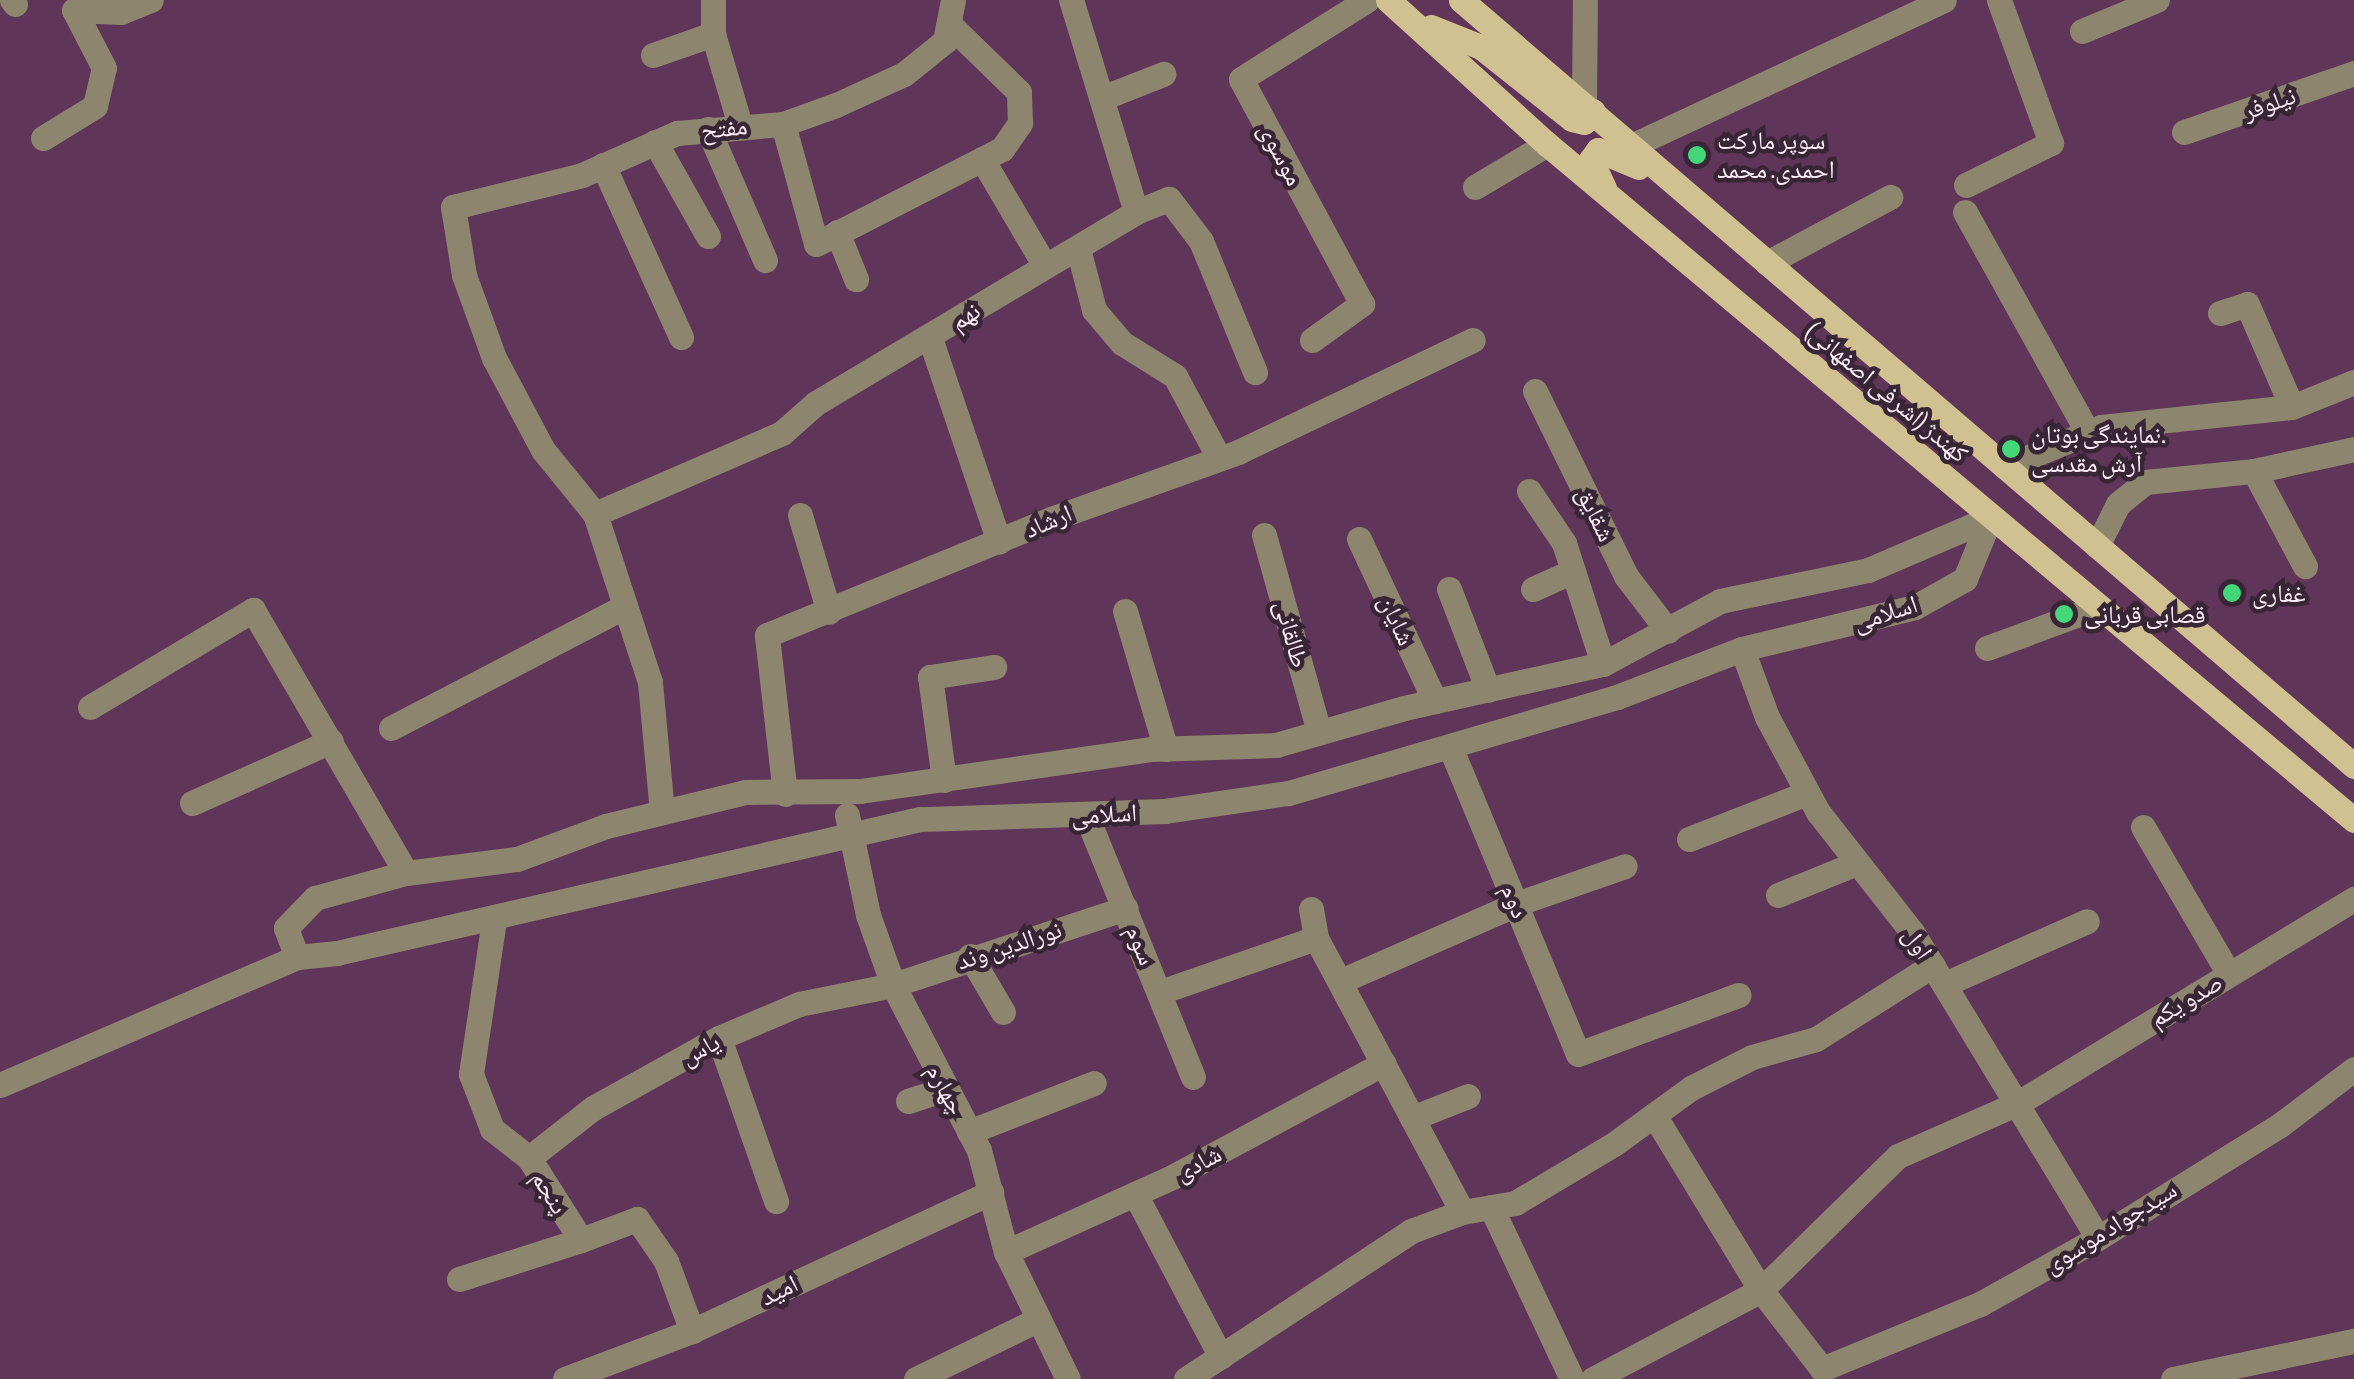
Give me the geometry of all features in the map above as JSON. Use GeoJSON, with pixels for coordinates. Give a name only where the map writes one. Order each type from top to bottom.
{"type":"FeatureCollection","features":[{"type":"Feature","properties":{"kind":"main road","name":"کهندژ (اشرفی اصفهانی)"},"geometry":{"type":"LineString","coordinates":[[1388,0],[1608,196],[2354,820]]}},
{"type":"Feature","properties":{"kind":"main road","name":"کهندژ (اشرفی اصفهانی)"},"geometry":{"type":"LineString","coordinates":[[1461,0],[1720,216],[1767,262],[2354,766]]}},
{"type":"Feature","properties":{"kind":"main road"},"geometry":{"type":"LineString","coordinates":[[1417,22],[1481,47],[1572,119],[1584,122],[1588,108]]}},
{"type":"Feature","properties":{"kind":"main road"},"geometry":{"type":"LineString","coordinates":[[1608,196],[1591,160],[1606,148],[1720,216]]}},
{"type":"Feature","properties":{"kind":"street"},"geometry":{"type":"LineString","coordinates":[[72,5],[120,12],[151,0]]}},
{"type":"Feature","properties":{"kind":"street"},"geometry":{"type":"LineString","coordinates":[[714,0],[713,34],[740,124]]}},
{"type":"Feature","properties":{"kind":"street"},"geometry":{"type":"LineString","coordinates":[[1071,0],[1136,212],[1169,199],[1202,241],[1255,372]]}},
{"type":"Feature","properties":{"kind":"street","name":"موسوی"},"geometry":{"type":"LineString","coordinates":[[1312,340],[1362,304],[1241,79],[1366,0]]}},
{"type":"Feature","properties":{"kind":"street"},"geometry":{"type":"LineString","coordinates":[[1586,0],[1588,108]]}},
{"type":"Feature","properties":{"kind":"street"},"geometry":{"type":"LineString","coordinates":[[1632,146],[1944,0]]}},
{"type":"Feature","properties":{"kind":"street"},"geometry":{"type":"LineString","coordinates":[[1966,185],[2052,144],[2000,0]]}},
{"type":"Feature","properties":{"kind":"street"},"geometry":{"type":"LineString","coordinates":[[2082,31],[2157,0]]}},
{"type":"Feature","properties":{"kind":"street"},"geometry":{"type":"LineString","coordinates":[[44,138],[95,106],[104,68],[72,5]]}},
{"type":"Feature","properties":{"kind":"street"},"geometry":{"type":"LineString","coordinates":[[783,124],[816,244],[1002,149],[1020,123],[1018,92],[951,12]]}},
{"type":"Feature","properties":{"kind":"street","name":"مفتح"},"geometry":{"type":"LineString","coordinates":[[595,514],[543,450],[494,358],[464,275],[453,207],[603,165],[655,142],[740,124],[783,124],[904,74],[946,41],[951,12]]}},
{"type":"Feature","properties":{"kind":"street"},"geometry":{"type":"LineString","coordinates":[[654,55],[713,34]]}},
{"type":"Feature","properties":{"kind":"street"},"geometry":{"type":"LineString","coordinates":[[1102,98],[1163,74]]}},
{"type":"Feature","properties":{"kind":"street","name":"نیلوفر"},"geometry":{"type":"LineString","coordinates":[[2184,132],[2354,74]]}},
{"type":"Feature","properties":{"kind":"street"},"geometry":{"type":"LineString","coordinates":[[708,129],[765,260]]}},
{"type":"Feature","properties":{"kind":"street"},"geometry":{"type":"LineString","coordinates":[[655,142],[708,236]]}},
{"type":"Feature","properties":{"kind":"street"},"geometry":{"type":"LineString","coordinates":[[1475,187],[1547,144]]}},
{"type":"Feature","properties":{"kind":"street"},"geometry":{"type":"LineString","coordinates":[[982,159],[1045,266]]}},
{"type":"Feature","properties":{"kind":"street"},"geometry":{"type":"LineString","coordinates":[[603,165],[681,336]]}},
{"type":"Feature","properties":{"kind":"street"},"geometry":{"type":"LineString","coordinates":[[1767,262],[1890,197]]}},
{"type":"Feature","properties":{"kind":"street","name":"نهم"},"geometry":{"type":"LineString","coordinates":[[595,514],[782,433],[816,403],[1136,212]]}},
{"type":"Feature","properties":{"kind":"street"},"geometry":{"type":"LineString","coordinates":[[1965,212],[2087,431]]}},
{"type":"Feature","properties":{"kind":"street"},"geometry":{"type":"LineString","coordinates":[[837,232],[856,279]]}},
{"type":"Feature","properties":{"kind":"street"},"geometry":{"type":"LineString","coordinates":[[1078,248],[1094,310],[1122,342],[1174,376],[1219,458]]}},
{"type":"Feature","properties":{"kind":"street"},"geometry":{"type":"LineString","coordinates":[[2220,313],[2246,304],[2292,407]]}},
{"type":"Feature","properties":{"kind":"street"},"geometry":{"type":"LineString","coordinates":[[930,338],[999,542]]}},
{"type":"Feature","properties":{"kind":"street","name":"ارشاد"},"geometry":{"type":"LineString","coordinates":[[785,794],[767,635],[1219,458],[1473,340]]}},
{"type":"Feature","properties":{"kind":"street"},"geometry":{"type":"LineString","coordinates":[[2005,467],[2087,431],[2292,407],[2354,382]]}},
{"type":"Feature","properties":{"kind":"street","name":"شقایق"},"geometry":{"type":"LineString","coordinates":[[1535,391],[1626,576],[1668,631]]}},
{"type":"Feature","properties":{"kind":"street"},"geometry":{"type":"LineString","coordinates":[[2097,546],[2118,504],[2144,482],[2254,471],[2354,449]]}},
{"type":"Feature","properties":{"kind":"street"},"geometry":{"type":"LineString","coordinates":[[2254,471],[2305,566]]}},
{"type":"Feature","properties":{"kind":"street"},"geometry":{"type":"LineString","coordinates":[[1529,491],[1564,543],[1603,664]]}},
{"type":"Feature","properties":{"kind":"street"},"geometry":{"type":"LineString","coordinates":[[595,514],[650,682],[662,812]]}},
{"type":"Feature","properties":{"kind":"street"},"geometry":{"type":"LineString","coordinates":[[800,515],[829,612]]}},
{"type":"Feature","properties":{"kind":"street","name":"اسلامی"},"geometry":{"type":"LineString","coordinates":[[1990,518],[1965,579],[1915,607],[1742,649],[1451,749],[1288,794],[1086,815],[920,819],[852,831],[494,920],[297,957],[286,928],[315,898],[406,873],[517,859],[662,812],[745,792],[840,793],[1166,749],[1276,745],[1434,701],[1603,664],[1720,601],[1868,570],[1990,518]]}},
{"type":"Feature","properties":{"kind":"street","name":"طالقانی"},"geometry":{"type":"LineString","coordinates":[[1264,535],[1319,732]]}},
{"type":"Feature","properties":{"kind":"street","name":"شایان"},"geometry":{"type":"LineString","coordinates":[[1359,539],[1434,701]]}},
{"type":"Feature","properties":{"kind":"street"},"geometry":{"type":"LineString","coordinates":[[1533,589],[1573,571]]}},
{"type":"Feature","properties":{"kind":"street"},"geometry":{"type":"LineString","coordinates":[[1449,589],[1488,690]]}},
{"type":"Feature","properties":{"kind":"street"},"geometry":{"type":"LineString","coordinates":[[391,728],[625,606]]}},
{"type":"Feature","properties":{"kind":"street"},"geometry":{"type":"LineString","coordinates":[[1987,648],[2098,607]]}},
{"type":"Feature","properties":{"kind":"street"},"geometry":{"type":"LineString","coordinates":[[90,707],[253,610],[406,873]]}},
{"type":"Feature","properties":{"kind":"street"},"geometry":{"type":"LineString","coordinates":[[1124,611],[1166,749]]}},
{"type":"Feature","properties":{"kind":"street","name":"اول"},"geometry":{"type":"LineString","coordinates":[[1742,649],[1767,718],[1807,792],[1939,975],[2098,1238]]}},
{"type":"Feature","properties":{"kind":"street"},"geometry":{"type":"LineString","coordinates":[[944,780],[930,677],[994,667]]}},
{"type":"Feature","properties":{"kind":"street"},"geometry":{"type":"LineString","coordinates":[[192,803],[331,742]]}},
{"type":"Feature","properties":{"kind":"street","name":"دوم"},"geometry":{"type":"LineString","coordinates":[[1451,749],[1578,1054],[1738,995]]}},
{"type":"Feature","properties":{"kind":"street"},"geometry":{"type":"LineString","coordinates":[[1690,839],[1807,792]]}},
{"type":"Feature","properties":{"kind":"street","name":"چهارم"},"geometry":{"type":"LineString","coordinates":[[840,793],[852,831],[868,915],[892,985],[969,1132],[1006,1252],[1068,1379]]}},
{"type":"Feature","properties":{"kind":"street","name":"سوم"},"geometry":{"type":"LineString","coordinates":[[1086,815],[1193,1078]]}},
{"type":"Feature","properties":{"kind":"street"},"geometry":{"type":"LineString","coordinates":[[2143,826],[2229,974]]}},
{"type":"Feature","properties":{"kind":"street"},"geometry":{"type":"LineString","coordinates":[[1778,895],[1857,862]]}},
{"type":"Feature","properties":{"kind":"street"},"geometry":{"type":"LineString","coordinates":[[1341,981],[1516,904],[1624,866]]}},
{"type":"Feature","properties":{"kind":"street","name":"صدو یکم"},"geometry":{"type":"LineString","coordinates":[[1593,1379],[1761,1290],[1898,1156],[2018,1103],[2354,898]]}},
{"type":"Feature","properties":{"kind":"street","name":"نورالدین وند"},"geometry":{"type":"LineString","coordinates":[[892,985],[970,956],[1126,908]]}},
{"type":"Feature","properties":{"kind":"street"},"geometry":{"type":"LineString","coordinates":[[1311,909],[1316,938],[1462,1212]]}},
{"type":"Feature","properties":{"kind":"street","name":"پنجم"},"geometry":{"type":"LineString","coordinates":[[494,920],[471,1074],[492,1130],[528,1158],[581,1240],[637,1219],[666,1261],[692,1331]]}},
{"type":"Feature","properties":{"kind":"street"},"geometry":{"type":"LineString","coordinates":[[1186,1379],[1310,1302],[1346,1268],[1462,1212],[1515,1204],[1567,1176],[1654,1115],[1752,1057],[1816,1039],[1939,975],[2088,921]]}},
{"type":"Feature","properties":{"kind":"street"},"geometry":{"type":"LineString","coordinates":[[1160,992],[1316,938]]}},
{"type":"Feature","properties":{"kind":"street"},"geometry":{"type":"LineString","coordinates":[[970,956],[1002,1012]]}},
{"type":"Feature","properties":{"kind":"street"},"geometry":{"type":"LineString","coordinates":[[0,1085],[297,957]]}},
{"type":"Feature","properties":{"kind":"street","name":"یاس"},"geometry":{"type":"LineString","coordinates":[[528,1158],[593,1108],[719,1038],[798,1004],[892,985]]}},
{"type":"Feature","properties":{"kind":"street"},"geometry":{"type":"LineString","coordinates":[[719,1038],[776,1200]]}},
{"type":"Feature","properties":{"kind":"street","name":"شادی"},"geometry":{"type":"LineString","coordinates":[[1006,1252],[1136,1194],[1384,1063]]}},
{"type":"Feature","properties":{"kind":"street","name":"سیدجواد موسوی"},"geometry":{"type":"LineString","coordinates":[[1761,1290],[1822,1369],[1850,1359],[1980,1304],[2098,1238],[2280,1125],[2354,1070]]}},
{"type":"Feature","properties":{"kind":"street"},"geometry":{"type":"LineString","coordinates":[[969,1132],[1094,1083]]}},
{"type":"Feature","properties":{"kind":"street"},"geometry":{"type":"LineString","coordinates":[[908,1100],[946,1088]]}},
{"type":"Feature","properties":{"kind":"street"},"geometry":{"type":"LineString","coordinates":[[1412,1118],[1468,1096]]}},
{"type":"Feature","properties":{"kind":"street"},"geometry":{"type":"LineString","coordinates":[[1654,1115],[1761,1290]]}},
{"type":"Feature","properties":{"kind":"street","name":"امید"},"geometry":{"type":"LineString","coordinates":[[565,1379],[692,1331],[990,1192]]}},
{"type":"Feature","properties":{"kind":"street"},"geometry":{"type":"LineString","coordinates":[[1136,1194],[1221,1357]]}},
{"type":"Feature","properties":{"kind":"street"},"geometry":{"type":"LineString","coordinates":[[1491,1207],[1572,1379]]}},
{"type":"Feature","properties":{"kind":"street"},"geometry":{"type":"LineString","coordinates":[[459,1279],[581,1240]]}},
{"type":"Feature","properties":{"kind":"street"},"geometry":{"type":"LineString","coordinates":[[916,1379],[1037,1320]]}},
{"type":"Feature","properties":{"kind":"street"},"geometry":{"type":"LineString","coordinates":[[2173,1379],[2354,1341]]}},
{"type":"Feature","properties":{"kind":"place","name":"سوپر مارکت احمدی. محمد"},"geometry":{"type":"Point","coordinates":[1697,155]}},
{"type":"Feature","properties":{"kind":"place","name":"نمایندگی بوتان. آرش مقدسی"},"geometry":{"type":"Point","coordinates":[2011,449]}},
{"type":"Feature","properties":{"kind":"place","name":"غفاری"},"geometry":{"type":"Point","coordinates":[2232,593]}},
{"type":"Feature","properties":{"kind":"place","name":"قصابی قربانی"},"geometry":{"type":"Point","coordinates":[2064,614]}}]}
